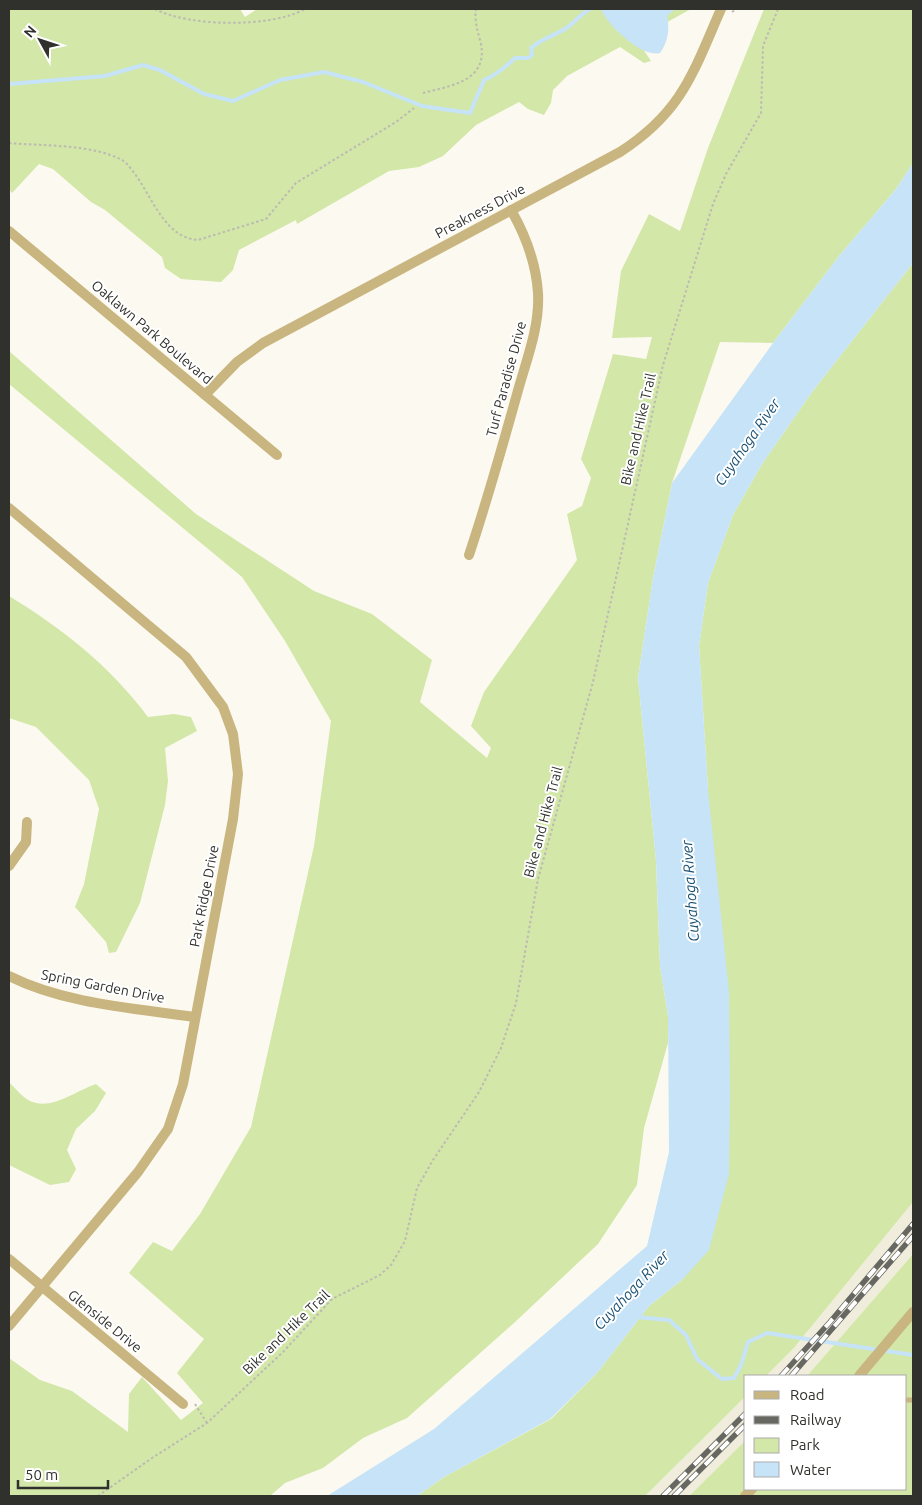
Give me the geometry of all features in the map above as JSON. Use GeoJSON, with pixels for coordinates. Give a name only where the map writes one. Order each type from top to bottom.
{"type":"FeatureCollection","features":[{"type":"Feature","properties":{"kind":"street","name":"Preakness Drive"},"geometry":{"type":"LineString","coordinates":[[205,395],[237,362],[263,343],[620,152],[652,130],[680,98],[721,9]]}},
{"type":"Feature","properties":{"kind":"street","name":"Turf Paradise Drive"},"geometry":{"type":"LineString","coordinates":[[469,555],[486,506],[532,341],[537,312],[538,294],[534,263],[526,238],[511,210]]}},
{"type":"Feature","properties":{"kind":"street","name":"Oaklawn Park Boulevard"},"geometry":{"type":"LineString","coordinates":[[9,231],[277,455]]}},
{"type":"Feature","properties":{"kind":"street","name":"Park Ridge Drive"},"geometry":{"type":"LineString","coordinates":[[9,508],[186,657],[223,707],[233,734],[238,774],[233,819],[182,1084],[168,1129],[138,1172],[9,1326]]}},
{"type":"Feature","properties":{"kind":"street"},"geometry":{"type":"LineString","coordinates":[[9,866],[26,842],[27,822]]}},
{"type":"Feature","properties":{"kind":"street","name":"Spring Garden Drive"},"geometry":{"type":"LineString","coordinates":[[9,976],[25,984],[56,993],[113,1005],[194,1017]]}},
{"type":"Feature","properties":{"kind":"street","name":"Glenside Drive"},"geometry":{"type":"LineString","coordinates":[[9,1259],[183,1404]]}},
{"type":"Feature","properties":{"kind":"street"},"geometry":{"type":"LineString","coordinates":[[860,1375],[913,1312]]}},
{"type":"Feature","properties":{"kind":"path"},"geometry":{"type":"LineString","coordinates":[[155,9],[185,20],[233,22],[284,17],[305,9]]}},
{"type":"Feature","properties":{"kind":"path"},"geometry":{"type":"LineString","coordinates":[[423,94],[460,83],[476,71],[482,55],[475,18],[476,9]]}},
{"type":"Feature","properties":{"kind":"path","name":"Bike and Hike Trail"},"geometry":{"type":"LineString","coordinates":[[98,1496],[152,1458],[207,1423],[283,1352],[332,1299],[380,1275],[391,1265],[405,1241],[417,1188],[433,1160],[479,1092],[503,1041],[516,1003],[538,879],[593,682],[663,365],[713,204],[735,158],[761,113],[763,46],[778,9]]}},
{"type":"Feature","properties":{"kind":"path"},"geometry":{"type":"LineString","coordinates":[[9,143],[101,152],[124,161],[147,190],[164,220],[189,240],[198,240],[266,219],[296,183],[389,126],[414,108]]}},
{"type":"Feature","properties":{"kind":"path"},"geometry":{"type":"LineString","coordinates":[[183,1404],[190,1401],[193,1403],[207,1423]]}},
{"type":"Feature","properties":{"kind":"shaded area"},"geometry":{"type":"Polygon","coordinates":[[[913,1202],[913,1254],[808,1375],[767,1375],[793,1349],[913,1202]]]}},
{"type":"Feature","properties":{"kind":"shaded area"},"geometry":{"type":"Polygon","coordinates":[[[744,1398],[744,1442],[689,1496],[645,1496],[744,1398]]]}},
{"type":"Feature","properties":{"kind":"green space"},"geometry":{"type":"Polygon","coordinates":[[[9,9],[240,9],[245,17],[257,9],[691,9],[631,42],[643,49],[651,61],[644,63],[620,47],[567,76],[553,90],[551,103],[544,115],[528,109],[519,102],[476,125],[443,156],[419,167],[389,171],[297,224],[296,220],[239,250],[233,270],[221,282],[181,279],[165,268],[162,257],[105,210],[91,202],[53,169],[39,164],[12,193],[9,189],[9,9]]]}},
{"type":"Feature","properties":{"kind":"green space"},"geometry":{"type":"Polygon","coordinates":[[[764,9],[913,9],[913,163],[896,189],[839,256],[773,343],[720,342],[672,483],[653,578],[638,678],[656,860],[660,966],[668,1016],[668,1043],[644,1128],[637,1185],[598,1244],[514,1323],[407,1418],[363,1438],[323,1468],[285,1483],[270,1496],[9,1496],[9,1358],[40,1380],[72,1391],[128,1432],[129,1394],[142,1377],[181,1420],[203,1403],[177,1373],[204,1339],[129,1273],[153,1242],[172,1251],[200,1214],[251,1127],[314,846],[331,721],[285,641],[242,577],[9,384],[9,351],[196,514],[314,591],[372,614],[432,660],[420,702],[487,758],[491,748],[471,726],[484,692],[577,560],[567,514],[582,506],[591,478],[581,459],[613,354],[646,359],[652,337],[612,338],[621,271],[649,214],[680,231],[708,148],[764,9]]]}},
{"type":"Feature","properties":{"kind":"green space"},"geometry":{"type":"Polygon","coordinates":[[[913,263],[913,1202],[793,1349],[767,1375],[744,1375],[744,1398],[645,1496],[417,1496],[444,1477],[551,1419],[597,1373],[649,1306],[683,1279],[708,790],[699,646],[708,583],[733,515],[762,464],[812,392],[913,263]]]}},
{"type":"Feature","properties":{"kind":"green space"},"geometry":{"type":"Polygon","coordinates":[[[9,596],[67,635],[102,665],[148,717],[174,714],[191,717],[197,731],[165,748],[168,781],[165,805],[140,903],[116,952],[109,953],[106,942],[75,907],[84,884],[99,809],[89,780],[36,727],[9,718],[9,596]]]}},
{"type":"Feature","properties":{"kind":"green space"},"geometry":{"type":"Polygon","coordinates":[[[9,1082],[30,1101],[46,1104],[63,1099],[96,1084],[106,1093],[95,1111],[76,1129],[67,1150],[76,1169],[69,1182],[50,1185],[9,1165],[9,1082]]]}},
{"type":"Feature","properties":{"kind":"green space"},"geometry":{"type":"Polygon","coordinates":[[[913,1254],[913,1496],[689,1496],[744,1442],[744,1490],[907,1490],[907,1375],[808,1375],[913,1254]]]}},
{"type":"Feature","properties":{"kind":"water"},"geometry":{"type":"Polygon","coordinates":[[[601,9],[675,9],[667,16],[668,35],[663,49],[660,53],[653,53],[626,39],[610,23],[601,9]]]}},
{"type":"Feature","properties":{"kind":"water","name":"Cuyahoga River"},"geometry":{"type":"Polygon","coordinates":[[[913,163],[913,263],[812,392],[762,464],[733,515],[708,583],[699,646],[708,790],[729,992],[730,1094],[729,1174],[709,1250],[683,1279],[649,1306],[597,1373],[550,1419],[444,1477],[417,1496],[327,1496],[434,1429],[647,1246],[669,1152],[668,1016],[660,966],[656,860],[638,678],[653,578],[672,483],[773,343],[839,256],[896,189],[913,163]]]}},
{"type":"Feature","properties":{"kind":"waterway"},"geometry":{"type":"LineString","coordinates":[[9,84],[105,76],[143,65],[160,70],[204,94],[233,101],[280,80],[324,72],[363,82],[422,106],[470,113],[484,80],[515,58],[528,58],[532,55],[531,48],[565,29],[590,9]]}},
{"type":"Feature","properties":{"kind":"waterway"},"geometry":{"type":"LineString","coordinates":[[636,1317],[669,1320],[686,1335],[697,1359],[722,1379],[734,1378],[741,1365],[748,1342],[767,1333],[913,1355]]}},
{"type":"Feature","properties":{"kind":"railway"},"geometry":{"type":"LineString","coordinates":[[782,1375],[830,1322],[913,1224]]}},
{"type":"Feature","properties":{"kind":"railway"},"geometry":{"type":"LineString","coordinates":[[792,1375],[913,1236]]}},
{"type":"Feature","properties":{"kind":"railway"},"geometry":{"type":"LineString","coordinates":[[663,1496],[744,1415]]}},
{"type":"Feature","properties":{"kind":"railway"},"geometry":{"type":"LineString","coordinates":[[674,1496],[744,1426]]}}]}
